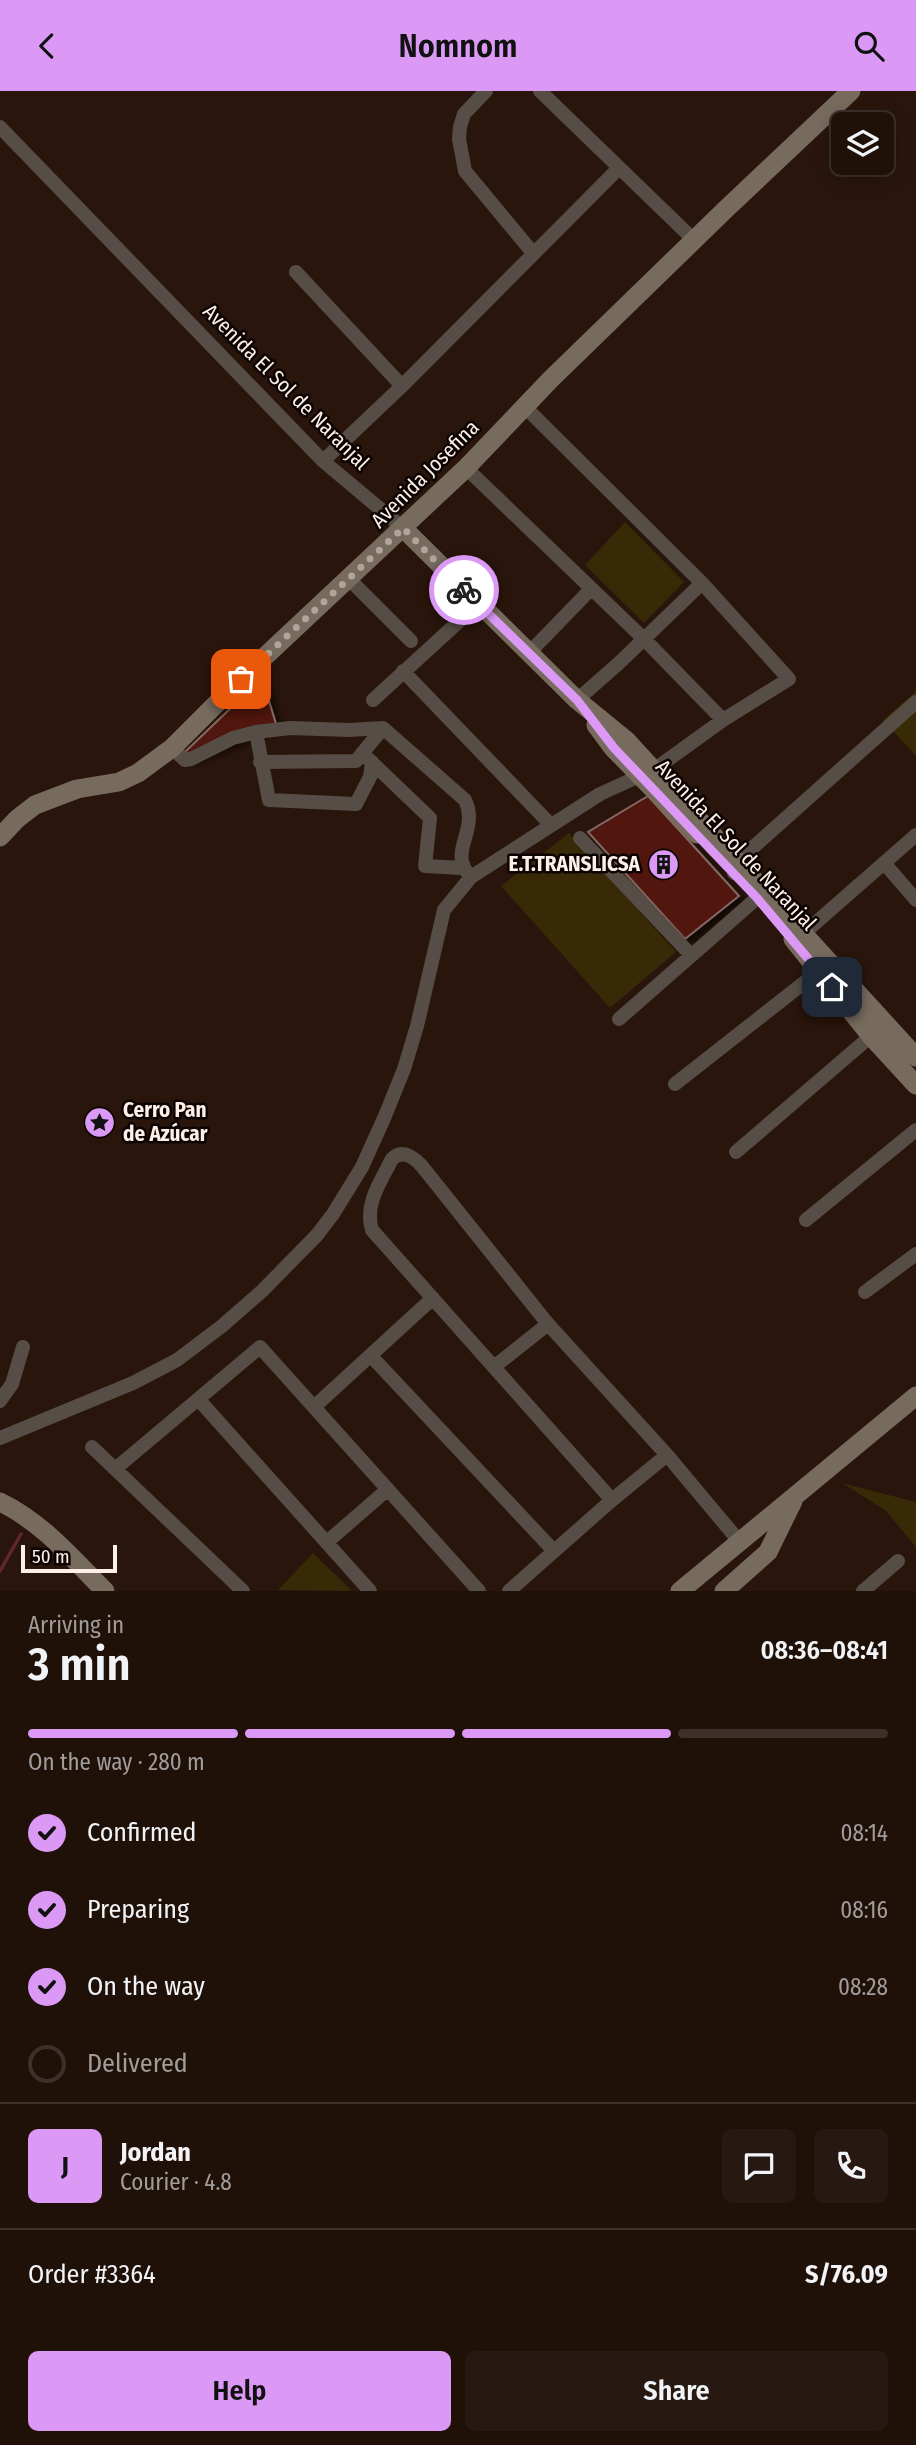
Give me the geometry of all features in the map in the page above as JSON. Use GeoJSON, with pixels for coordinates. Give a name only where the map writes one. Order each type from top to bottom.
{"type":"FeatureCollection","features":[{"type":"Feature","properties":{"kind":"street"},"geometry":{"type":"LineString","coordinates":[[486,91],[464,114],[460,127],[460,148],[465,171],[533,253]]}},
{"type":"Feature","properties":{"kind":"street"},"geometry":{"type":"LineString","coordinates":[[540,91],[694,240]]}},
{"type":"Feature","properties":{"kind":"street","name":"Avenida Josefina"},"geometry":{"type":"LineString","coordinates":[[0,837],[35,805],[77,789],[119,782],[138,773],[172,748],[241,679],[350,580],[466,468],[524,407],[694,240],[851,91]]}},
{"type":"Feature","properties":{"kind":"street","name":"Avenida El Sol de Naranjal"},"geometry":{"type":"LineString","coordinates":[[0,127],[323,461],[403,528],[577,700],[626,740],[648,773],[916,1057]]}},
{"type":"Feature","properties":{"kind":"street"},"geometry":{"type":"LineString","coordinates":[[323,461],[402,386],[619,168]]}},
{"type":"Feature","properties":{"kind":"street"},"geometry":{"type":"LineString","coordinates":[[296,272],[402,386]]}},
{"type":"Feature","properties":{"kind":"street"},"geometry":{"type":"LineString","coordinates":[[0,1438],[133,1383],[177,1360],[262,1291],[317,1235],[362,1167],[385,1116],[404,1069],[417,1026],[443,910],[467,873],[600,794],[648,773],[723,720],[789,679],[702,583],[524,407]]}},
{"type":"Feature","properties":{"kind":"street"},"geometry":{"type":"LineString","coordinates":[[466,468],[645,640],[723,720]]}},
{"type":"Feature","properties":{"kind":"street"},"geometry":{"type":"LineString","coordinates":[[350,580],[411,641]]}},
{"type":"Feature","properties":{"kind":"street"},"geometry":{"type":"LineString","coordinates":[[577,700],[645,640],[702,583]]}},
{"type":"Feature","properties":{"kind":"street"},"geometry":{"type":"LineString","coordinates":[[529,653],[592,589]]}},
{"type":"Feature","properties":{"kind":"street"},"geometry":{"type":"LineString","coordinates":[[373,700],[478,604]]}},
{"type":"Feature","properties":{"kind":"street"},"geometry":{"type":"LineString","coordinates":[[403,671],[551,825]]}},
{"type":"Feature","properties":{"kind":"street"},"geometry":{"type":"LineString","coordinates":[[737,868],[749,851],[916,702]]}},
{"type":"Feature","properties":{"kind":"street"},"geometry":{"type":"LineString","coordinates":[[172,748],[180,757],[191,759],[256,731],[290,728],[383,728],[465,800],[470,819],[461,860],[467,873]]}},
{"type":"Feature","properties":{"kind":"street"},"geometry":{"type":"LineString","coordinates":[[256,731],[269,800],[356,804],[370,777],[367,758],[383,728]]}},
{"type":"Feature","properties":{"kind":"street"},"geometry":{"type":"LineString","coordinates":[[367,758],[430,818],[425,866],[467,873]]}},
{"type":"Feature","properties":{"kind":"street"},"geometry":{"type":"LineString","coordinates":[[260,762],[356,761],[367,758]]}},
{"type":"Feature","properties":{"kind":"street"},"geometry":{"type":"LineString","coordinates":[[800,937],[916,835]]}},
{"type":"Feature","properties":{"kind":"street"},"geometry":{"type":"LineString","coordinates":[[580,838],[690,954]]}},
{"type":"Feature","properties":{"kind":"street"},"geometry":{"type":"LineString","coordinates":[[885,864],[916,900]]}},
{"type":"Feature","properties":{"kind":"street"},"geometry":{"type":"LineString","coordinates":[[619,1019],[761,894]]}},
{"type":"Feature","properties":{"kind":"street","name":"Avenida El Sol de Naranjal"},"geometry":{"type":"LineString","coordinates":[[800,937],[818,971],[871,1036],[916,1085]]}},
{"type":"Feature","properties":{"kind":"street"},"geometry":{"type":"LineString","coordinates":[[675,1084],[818,971]]}},
{"type":"Feature","properties":{"kind":"street"},"geometry":{"type":"LineString","coordinates":[[736,1152],[871,1036]]}},
{"type":"Feature","properties":{"kind":"street"},"geometry":{"type":"LineString","coordinates":[[806,1220],[916,1130]]}},
{"type":"Feature","properties":{"kind":"street"},"geometry":{"type":"LineString","coordinates":[[612,1500],[372,1230],[369,1220],[370,1207],[397,1154],[404,1153],[413,1157],[421,1165],[548,1324],[667,1455],[739,1541]]}},
{"type":"Feature","properties":{"kind":"street"},"geometry":{"type":"LineString","coordinates":[[866,1291],[916,1254]]}},
{"type":"Feature","properties":{"kind":"street"},"geometry":{"type":"LineString","coordinates":[[314,1407],[433,1298]]}},
{"type":"Feature","properties":{"kind":"street"},"geometry":{"type":"LineString","coordinates":[[495,1366],[548,1324]]}},
{"type":"Feature","properties":{"kind":"street"},"geometry":{"type":"LineString","coordinates":[[0,1401],[12,1384],[23,1347]]}},
{"type":"Feature","properties":{"kind":"street"},"geometry":{"type":"LineString","coordinates":[[115,1469],[260,1347],[479,1591]]}},
{"type":"Feature","properties":{"kind":"street"},"geometry":{"type":"LineString","coordinates":[[371,1356],[554,1551]]}},
{"type":"Feature","properties":{"kind":"street"},"geometry":{"type":"LineString","coordinates":[[680,1591],[916,1397]]}},
{"type":"Feature","properties":{"kind":"street"},"geometry":{"type":"LineString","coordinates":[[199,1400],[370,1591]]}},
{"type":"Feature","properties":{"kind":"street"},"geometry":{"type":"LineString","coordinates":[[92,1447],[243,1591]]}},
{"type":"Feature","properties":{"kind":"street"},"geometry":{"type":"LineString","coordinates":[[509,1591],[667,1455]]}},
{"type":"Feature","properties":{"kind":"street"},"geometry":{"type":"LineString","coordinates":[[327,1542],[388,1489]]}},
{"type":"Feature","properties":{"kind":"street"},"geometry":{"type":"LineString","coordinates":[[724,1591],[768,1552],[797,1494]]}},
{"type":"Feature","properties":{"kind":"street"},"geometry":{"type":"LineString","coordinates":[[0,1502],[47,1533],[105,1591]]}},
{"type":"Feature","properties":{"kind":"street"},"geometry":{"type":"LineString","coordinates":[[872,1588],[898,1561]]}},
{"type":"Feature","properties":{"kind":"shaded area"},"geometry":{"type":"Polygon","coordinates":[[[625,522],[684,582],[644,623],[585,565],[625,522]]]}},
{"type":"Feature","properties":{"kind":"shaded area"},"geometry":{"type":"Polygon","coordinates":[[[916,691],[916,756],[883,720],[916,691]]]}},
{"type":"Feature","properties":{"kind":"shaded area"},"geometry":{"type":"Polygon","coordinates":[[[569,833],[676,952],[610,1008],[501,886],[569,833]]]}},
{"type":"Feature","properties":{"kind":"shaded area"},"geometry":{"type":"Polygon","coordinates":[[[842,1483],[916,1502],[916,1547],[885,1510],[842,1483]]]}},
{"type":"Feature","properties":{"kind":"shaded area"},"geometry":{"type":"Polygon","coordinates":[[[313,1553],[352,1591],[278,1590],[313,1553]]]}},
{"type":"Feature","properties":{"kind":"building"},"geometry":{"type":"Polygon","coordinates":[[[262,678],[276,724],[188,759],[184,753],[262,678]]]}},
{"type":"Feature","properties":{"kind":"building","name":"E.T.TRANSLICSA"},"geometry":{"type":"Polygon","coordinates":[[[648,796],[739,896],[685,939],[588,832],[648,796]]]}},
{"type":"Feature","properties":{"kind":"waterway"},"geometry":{"type":"LineString","coordinates":[[0,1571],[21,1534]]}},
{"type":"Feature","properties":{"kind":"way so far"},"geometry":{"type":"LineString","coordinates":[[241,679],[403,528],[464,590]]}},
{"type":"Feature","properties":{"kind":"place","name":"E.T.TRANSLICSA"},"geometry":{"type":"Point","coordinates":[663,864]}},
{"type":"Feature","properties":{"kind":"place","name":"Cerro Pan de Azúcar"},"geometry":{"type":"Point","coordinates":[100,1122]}},
{"type":"Feature","properties":{"kind":"route"},"geometry":{"type":"LineString","coordinates":[[464,590],[577,700],[614,748],[757,898],[832,987]]}}]}
